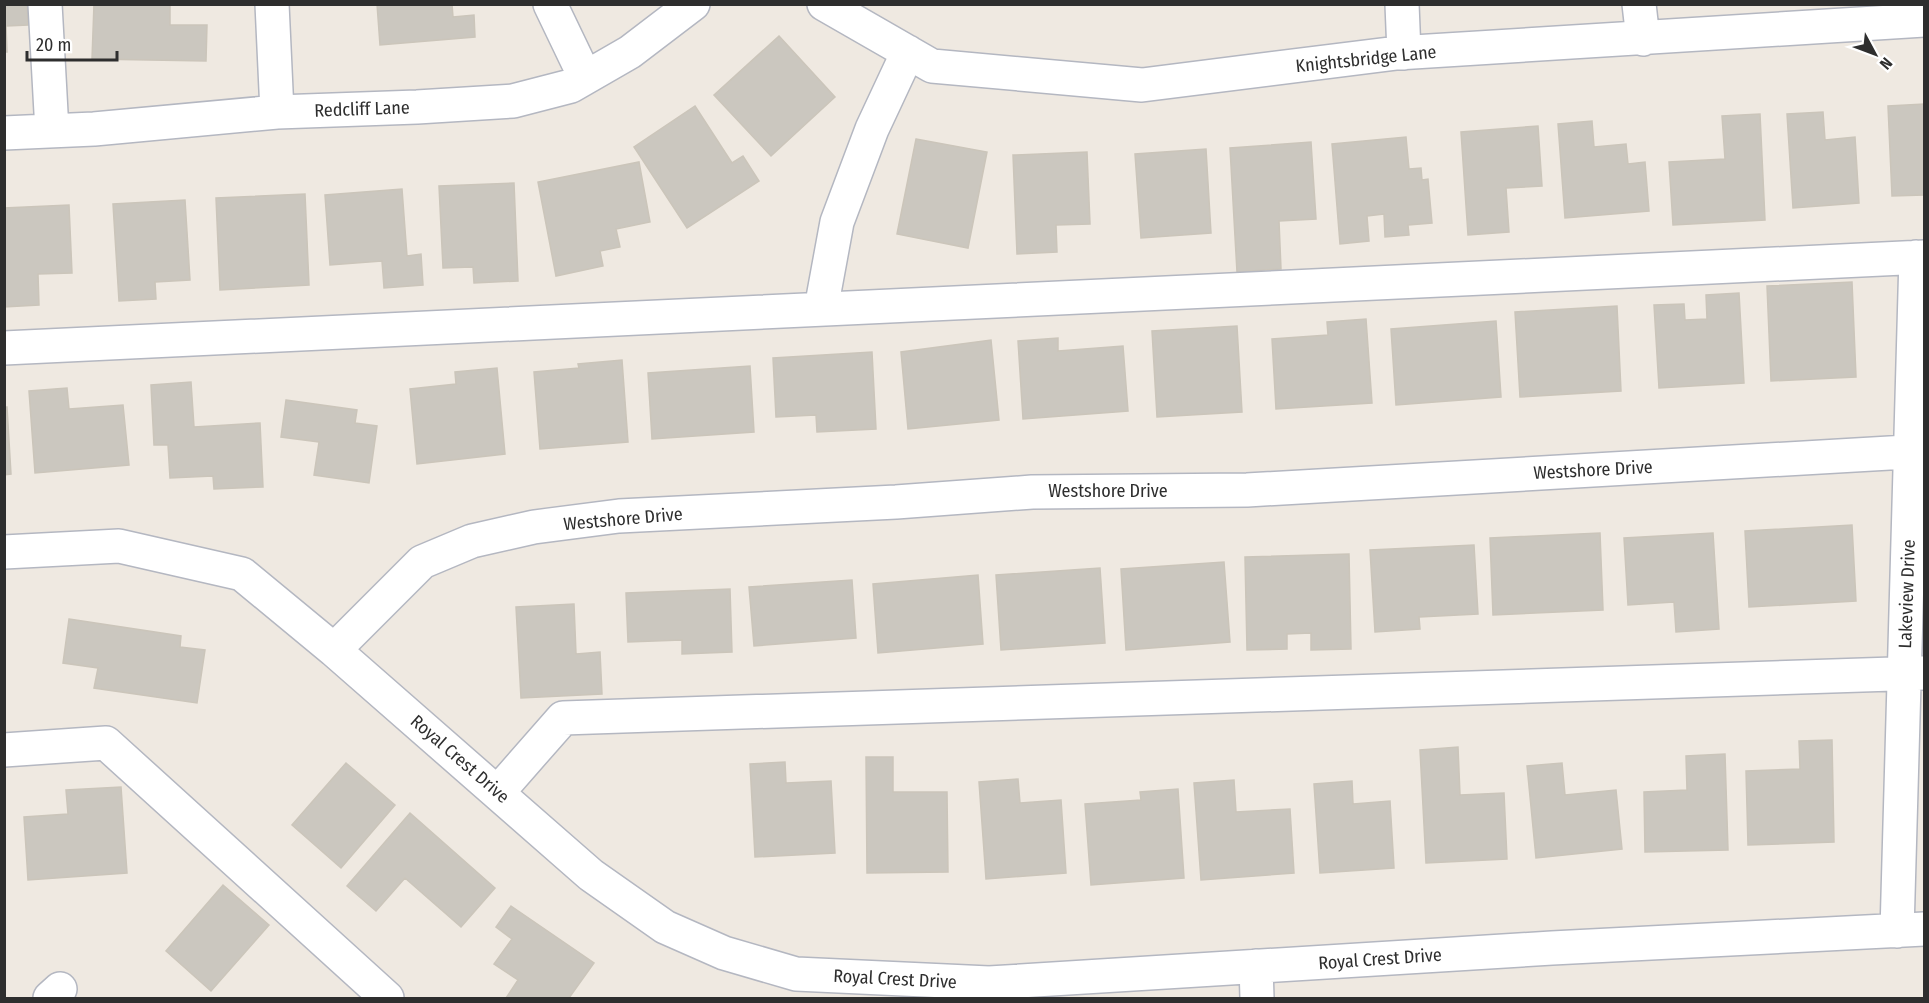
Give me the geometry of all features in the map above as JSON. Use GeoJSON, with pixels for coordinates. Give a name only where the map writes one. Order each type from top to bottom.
{"type":"FeatureCollection","features":[{"type":"Feature","properties":{"kind":"street"},"geometry":{"type":"LineString","coordinates":[[45,4],[52,131]]}},
{"type":"Feature","properties":{"kind":"street"},"geometry":{"type":"LineString","coordinates":[[272,4],[277,112]]}},
{"type":"Feature","properties":{"kind":"street"},"geometry":{"type":"LineString","coordinates":[[550,4],[585,77]]}},
{"type":"Feature","properties":{"kind":"street","name":"Redcliff Lane"},"geometry":{"type":"LineString","coordinates":[[4,133],[94,129],[277,112],[417,108],[513,101],[571,86],[630,52],[693,4]]}},
{"type":"Feature","properties":{"kind":"street","name":"Knightsbridge Lane"},"geometry":{"type":"LineString","coordinates":[[824,4],[932,66],[1142,85],[1404,53],[1643,39],[1871,14],[1924,20]]}},
{"type":"Feature","properties":{"kind":"street"},"geometry":{"type":"LineString","coordinates":[[1402,4],[1404,53]]}},
{"type":"Feature","properties":{"kind":"street"},"geometry":{"type":"LineString","coordinates":[[1640,4],[1643,39]]}},
{"type":"Feature","properties":{"kind":"street"},"geometry":{"type":"LineString","coordinates":[[821,309],[837,222],[872,129],[908,52]]}},
{"type":"Feature","properties":{"kind":"street"},"geometry":{"type":"LineString","coordinates":[[4,348],[1920,257]]}},
{"type":"Feature","properties":{"kind":"street","name":"Lakeview Drive"},"geometry":{"type":"LineString","coordinates":[[1911,930],[1920,257]]}},
{"type":"Feature","properties":{"kind":"street","name":"Westshore Drive"},"geometry":{"type":"LineString","coordinates":[[334,650],[422,562],[472,541],[534,528],[620,516],[896,502],[1032,492],[1246,490],[1918,451]]}},
{"type":"Feature","properties":{"kind":"street","name":"Royal Crest Drive"},"geometry":{"type":"LineString","coordinates":[[4,552],[120,546],[242,574],[334,650],[591,874],[665,927],[724,953],[796,974],[989,983],[1552,948],[1911,930]]}},
{"type":"Feature","properties":{"kind":"street"},"geometry":{"type":"LineString","coordinates":[[498,792],[563,718],[1915,673]]}},
{"type":"Feature","properties":{"kind":"street"},"geometry":{"type":"LineString","coordinates":[[4,750],[106,743],[387,999]]}},
{"type":"Feature","properties":{"kind":"street"},"geometry":{"type":"LineString","coordinates":[[1256,966],[1257,999]]}},
{"type":"Feature","properties":{"kind":"building"},"geometry":{"type":"Polygon","coordinates":[[[4,4],[27,4],[28,25],[6,26],[7,52],[4,52],[4,4]]]}},
{"type":"Feature","properties":{"kind":"building"},"geometry":{"type":"Polygon","coordinates":[[[94,4],[170,4],[170,25],[207,25],[206,61],[92,59],[94,4]]]}},
{"type":"Feature","properties":{"kind":"building"},"geometry":{"type":"Polygon","coordinates":[[[377,4],[452,4],[453,17],[474,15],[475,37],[380,45],[377,4]]]}},
{"type":"Feature","properties":{"kind":"building"},"geometry":{"type":"Polygon","coordinates":[[[779,36],[835,97],[771,156],[714,95],[779,36]]]}},
{"type":"Feature","properties":{"kind":"building"},"geometry":{"type":"Polygon","coordinates":[[[1924,104],[1924,195],[1892,196],[1888,106],[1924,104]]]}},
{"type":"Feature","properties":{"kind":"building"},"geometry":{"type":"Polygon","coordinates":[[[695,106],[732,163],[743,156],[759,181],[687,228],[634,147],[695,106]]]}},
{"type":"Feature","properties":{"kind":"building"},"geometry":{"type":"Polygon","coordinates":[[[1823,112],[1825,140],[1855,137],[1859,203],[1793,208],[1787,114],[1823,112]]]}},
{"type":"Feature","properties":{"kind":"building"},"geometry":{"type":"Polygon","coordinates":[[[1760,114],[1765,220],[1673,225],[1669,162],[1725,159],[1722,116],[1760,114]]]}},
{"type":"Feature","properties":{"kind":"building"},"geometry":{"type":"Polygon","coordinates":[[[1592,121],[1594,147],[1626,144],[1628,164],[1645,162],[1649,211],[1565,218],[1558,124],[1592,121]]]}},
{"type":"Feature","properties":{"kind":"building"},"geometry":{"type":"Polygon","coordinates":[[[1538,126],[1542,186],[1506,188],[1509,232],[1468,235],[1461,132],[1538,126]]]}},
{"type":"Feature","properties":{"kind":"building"},"geometry":{"type":"Polygon","coordinates":[[[1406,137],[1409,169],[1421,168],[1422,180],[1428,179],[1432,223],[1408,225],[1409,235],[1385,237],[1384,214],[1367,216],[1369,241],[1340,244],[1332,144],[1406,137]]]}},
{"type":"Feature","properties":{"kind":"building"},"geometry":{"type":"Polygon","coordinates":[[[916,139],[987,152],[968,248],[897,234],[916,139]]]}},
{"type":"Feature","properties":{"kind":"building"},"geometry":{"type":"Polygon","coordinates":[[[1311,142],[1316,219],[1279,221],[1281,269],[1237,272],[1230,148],[1311,142]]]}},
{"type":"Feature","properties":{"kind":"building"},"geometry":{"type":"Polygon","coordinates":[[[1206,149],[1211,233],[1141,238],[1135,154],[1206,149]]]}},
{"type":"Feature","properties":{"kind":"building"},"geometry":{"type":"Polygon","coordinates":[[[1087,152],[1090,224],[1056,225],[1057,252],[1017,254],[1013,155],[1087,152]]]}},
{"type":"Feature","properties":{"kind":"building"},"geometry":{"type":"Polygon","coordinates":[[[639,162],[650,222],[616,229],[620,247],[600,251],[603,266],[556,276],[538,182],[639,162]]]}},
{"type":"Feature","properties":{"kind":"building"},"geometry":{"type":"Polygon","coordinates":[[[514,183],[518,281],[474,283],[473,267],[443,268],[439,186],[514,183]]]}},
{"type":"Feature","properties":{"kind":"building"},"geometry":{"type":"Polygon","coordinates":[[[402,189],[407,256],[421,254],[423,285],[384,288],[382,261],[330,265],[325,195],[402,189]]]}},
{"type":"Feature","properties":{"kind":"building"},"geometry":{"type":"Polygon","coordinates":[[[305,194],[309,285],[220,290],[216,198],[305,194]]]}},
{"type":"Feature","properties":{"kind":"building"},"geometry":{"type":"Polygon","coordinates":[[[185,200],[190,280],[155,282],[156,299],[119,301],[113,204],[185,200]]]}},
{"type":"Feature","properties":{"kind":"building"},"geometry":{"type":"Polygon","coordinates":[[[69,205],[72,273],[38,274],[39,305],[4,307],[4,208],[69,205]]]}},
{"type":"Feature","properties":{"kind":"building"},"geometry":{"type":"Polygon","coordinates":[[[1852,282],[1856,377],[1771,381],[1767,286],[1852,282]]]}},
{"type":"Feature","properties":{"kind":"building"},"geometry":{"type":"Polygon","coordinates":[[[1739,293],[1744,383],[1659,388],[1654,305],[1684,304],[1685,320],[1707,319],[1706,295],[1739,293]]]}},
{"type":"Feature","properties":{"kind":"building"},"geometry":{"type":"Polygon","coordinates":[[[1617,306],[1621,391],[1520,397],[1515,312],[1617,306]]]}},
{"type":"Feature","properties":{"kind":"building"},"geometry":{"type":"Polygon","coordinates":[[[1366,319],[1372,403],[1276,409],[1272,339],[1328,335],[1327,322],[1366,319]]]}},
{"type":"Feature","properties":{"kind":"building"},"geometry":{"type":"Polygon","coordinates":[[[1496,321],[1501,397],[1396,405],[1391,329],[1496,321]]]}},
{"type":"Feature","properties":{"kind":"building"},"geometry":{"type":"Polygon","coordinates":[[[1237,326],[1242,412],[1157,417],[1152,331],[1237,326]]]}},
{"type":"Feature","properties":{"kind":"building"},"geometry":{"type":"Polygon","coordinates":[[[1058,338],[1058,351],[1123,346],[1128,411],[1023,419],[1018,341],[1058,338]]]}},
{"type":"Feature","properties":{"kind":"building"},"geometry":{"type":"Polygon","coordinates":[[[991,340],[999,420],[908,429],[901,352],[991,340]]]}},
{"type":"Feature","properties":{"kind":"building"},"geometry":{"type":"Polygon","coordinates":[[[872,352],[876,429],[817,432],[816,415],[776,417],[773,358],[872,352]]]}},
{"type":"Feature","properties":{"kind":"building"},"geometry":{"type":"Polygon","coordinates":[[[622,360],[628,442],[540,449],[534,372],[579,368],[578,364],[622,360]]]}},
{"type":"Feature","properties":{"kind":"building"},"geometry":{"type":"Polygon","coordinates":[[[750,366],[754,432],[652,439],[648,373],[750,366]]]}},
{"type":"Feature","properties":{"kind":"building"},"geometry":{"type":"Polygon","coordinates":[[[497,368],[505,454],[417,464],[410,389],[456,384],[455,372],[497,368]]]}},
{"type":"Feature","properties":{"kind":"building"},"geometry":{"type":"Polygon","coordinates":[[[191,382],[194,427],[260,423],[263,487],[214,489],[213,476],[170,478],[168,445],[154,445],[151,385],[191,382]]]}},
{"type":"Feature","properties":{"kind":"building"},"geometry":{"type":"Polygon","coordinates":[[[67,388],[69,409],[123,405],[129,465],[35,473],[29,391],[67,388]]]}},
{"type":"Feature","properties":{"kind":"building"},"geometry":{"type":"Polygon","coordinates":[[[286,400],[357,410],[355,423],[377,426],[369,483],[314,475],[319,442],[281,437],[286,400]]]}},
{"type":"Feature","properties":{"kind":"building"},"geometry":{"type":"Polygon","coordinates":[[[4,407],[7,407],[11,474],[4,475],[4,407]]]}},
{"type":"Feature","properties":{"kind":"building"},"geometry":{"type":"Polygon","coordinates":[[[1852,525],[1856,601],[1749,607],[1745,531],[1852,525]]]}},
{"type":"Feature","properties":{"kind":"building"},"geometry":{"type":"Polygon","coordinates":[[[1600,533],[1603,610],[1493,615],[1490,538],[1600,533]]]}},
{"type":"Feature","properties":{"kind":"building"},"geometry":{"type":"Polygon","coordinates":[[[1713,533],[1719,629],[1676,632],[1674,602],[1628,605],[1624,538],[1713,533]]]}},
{"type":"Feature","properties":{"kind":"building"},"geometry":{"type":"Polygon","coordinates":[[[1474,545],[1478,614],[1419,617],[1420,629],[1375,632],[1370,550],[1474,545]]]}},
{"type":"Feature","properties":{"kind":"building"},"geometry":{"type":"Polygon","coordinates":[[[1349,554],[1351,649],[1311,650],[1311,633],[1287,634],[1287,649],[1247,650],[1245,557],[1349,554]]]}},
{"type":"Feature","properties":{"kind":"building"},"geometry":{"type":"Polygon","coordinates":[[[1224,562],[1230,642],[1126,650],[1121,569],[1224,562]]]}},
{"type":"Feature","properties":{"kind":"building"},"geometry":{"type":"Polygon","coordinates":[[[1100,568],[1105,643],[1001,650],[996,575],[1100,568]]]}},
{"type":"Feature","properties":{"kind":"building"},"geometry":{"type":"Polygon","coordinates":[[[978,575],[983,644],[878,653],[873,584],[978,575]]]}},
{"type":"Feature","properties":{"kind":"building"},"geometry":{"type":"Polygon","coordinates":[[[852,580],[856,638],[754,646],[749,587],[852,580]]]}},
{"type":"Feature","properties":{"kind":"building"},"geometry":{"type":"Polygon","coordinates":[[[730,589],[732,652],[682,654],[682,640],[628,642],[626,593],[730,589]]]}},
{"type":"Feature","properties":{"kind":"building"},"geometry":{"type":"Polygon","coordinates":[[[574,604],[576,654],[600,652],[602,694],[521,698],[516,607],[574,604]]]}},
{"type":"Feature","properties":{"kind":"building"},"geometry":{"type":"Polygon","coordinates":[[[69,619],[181,636],[180,647],[205,650],[197,703],[94,688],[98,668],[63,663],[69,619]]]}},
{"type":"Feature","properties":{"kind":"building"},"geometry":{"type":"Polygon","coordinates":[[[1832,740],[1834,842],[1748,845],[1746,771],[1800,769],[1799,741],[1832,740]]]}},
{"type":"Feature","properties":{"kind":"building"},"geometry":{"type":"Polygon","coordinates":[[[1458,747],[1460,795],[1504,793],[1507,859],[1426,863],[1420,750],[1458,747]]]}},
{"type":"Feature","properties":{"kind":"building"},"geometry":{"type":"Polygon","coordinates":[[[1725,754],[1728,850],[1645,852],[1644,792],[1687,790],[1686,756],[1725,754]]]}},
{"type":"Feature","properties":{"kind":"building"},"geometry":{"type":"Polygon","coordinates":[[[866,757],[893,757],[893,792],[947,792],[948,872],[867,873],[866,757]]]}},
{"type":"Feature","properties":{"kind":"building"},"geometry":{"type":"Polygon","coordinates":[[[785,762],[786,783],[831,781],[835,853],[755,857],[750,764],[785,762]]]}},
{"type":"Feature","properties":{"kind":"building"},"geometry":{"type":"Polygon","coordinates":[[[346,763],[395,805],[341,868],[292,825],[346,763]]]}},
{"type":"Feature","properties":{"kind":"building"},"geometry":{"type":"Polygon","coordinates":[[[1562,763],[1565,795],[1616,790],[1622,849],[1536,858],[1527,766],[1562,763]]]}},
{"type":"Feature","properties":{"kind":"building"},"geometry":{"type":"Polygon","coordinates":[[[1018,779],[1020,803],[1061,800],[1066,873],[986,879],[979,782],[1018,779]]]}},
{"type":"Feature","properties":{"kind":"building"},"geometry":{"type":"Polygon","coordinates":[[[1234,780],[1236,812],[1290,809],[1294,873],[1201,880],[1194,783],[1234,780]]]}},
{"type":"Feature","properties":{"kind":"building"},"geometry":{"type":"Polygon","coordinates":[[[1352,781],[1353,804],[1390,801],[1394,868],[1320,873],[1314,784],[1352,781]]]}},
{"type":"Feature","properties":{"kind":"building"},"geometry":{"type":"Polygon","coordinates":[[[121,787],[127,873],[28,880],[24,817],[68,814],[66,790],[121,787]]]}},
{"type":"Feature","properties":{"kind":"building"},"geometry":{"type":"Polygon","coordinates":[[[1178,789],[1184,878],[1091,885],[1085,804],[1141,800],[1140,792],[1178,789]]]}},
{"type":"Feature","properties":{"kind":"building"},"geometry":{"type":"Polygon","coordinates":[[[410,813],[495,888],[461,927],[405,878],[376,911],[347,886],[410,813]]]}},
{"type":"Feature","properties":{"kind":"building"},"geometry":{"type":"Polygon","coordinates":[[[223,885],[269,925],[211,991],[166,951],[223,885]]]}},
{"type":"Feature","properties":{"kind":"building"},"geometry":{"type":"Polygon","coordinates":[[[511,906],[594,963],[569,998],[506,998],[518,980],[494,964],[512,939],[496,927],[511,906]]]}}]}
